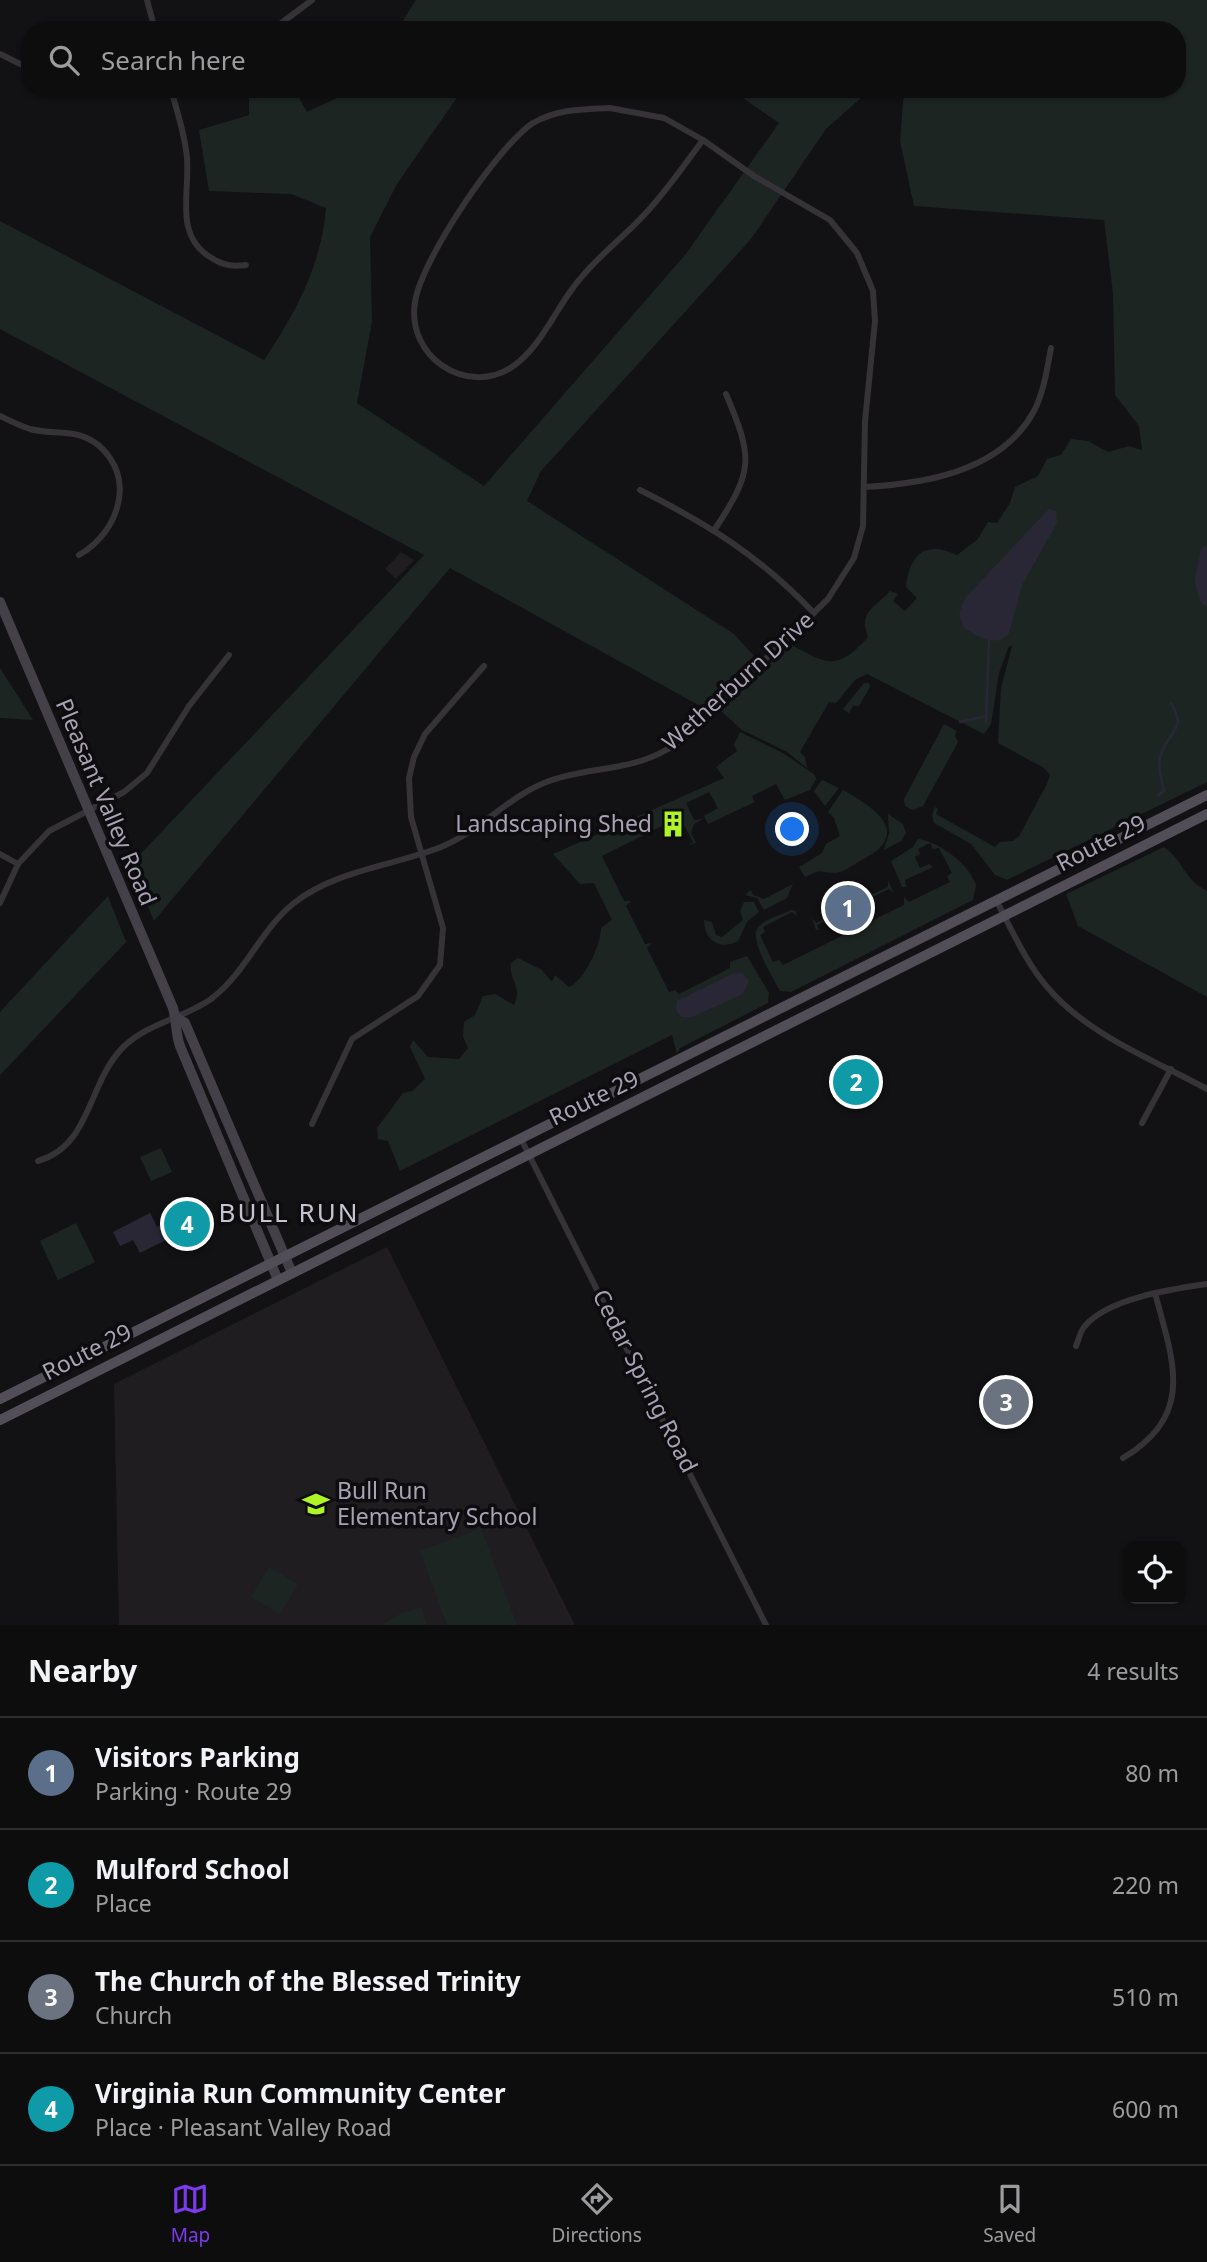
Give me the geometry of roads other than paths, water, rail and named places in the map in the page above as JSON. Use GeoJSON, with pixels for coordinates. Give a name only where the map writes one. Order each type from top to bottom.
{"type":"FeatureCollection","features":[{"type":"Feature","properties":{"kind":"main road","name":"Pleasant Valley Road"},"geometry":{"type":"LineString","coordinates":[[0,602],[176,1017],[174,1028],[180,1046],[278,1280]]}},
{"type":"Feature","properties":{"kind":"main road","name":"Route 29"},"geometry":{"type":"LineString","coordinates":[[0,1399],[1207,795]]}},
{"type":"Feature","properties":{"kind":"main road","name":"Route 29"},"geometry":{"type":"LineString","coordinates":[[0,1420],[1207,814]]}},
{"type":"Feature","properties":{"kind":"main road","name":"Pleasant Valley Road"},"geometry":{"type":"LineString","coordinates":[[176,1017],[185,1023],[292,1273]]}},
{"type":"Feature","properties":{"kind":"street"},"geometry":{"type":"LineString","coordinates":[[148,0],[153,21]]}},
{"type":"Feature","properties":{"kind":"street"},"geometry":{"type":"LineString","coordinates":[[284,21],[312,0]]}},
{"type":"Feature","properties":{"kind":"street"},"geometry":{"type":"LineString","coordinates":[[0,54],[21,64]]}},
{"type":"Feature","properties":{"kind":"street"},"geometry":{"type":"LineString","coordinates":[[174,98],[186,148],[185,211],[188,230],[201,250],[218,262],[233,267],[246,265]]}},
{"type":"Feature","properties":{"kind":"street","name":"Wetherburn Drive"},"geometry":{"type":"LineString","coordinates":[[38,1161],[59,1153],[71,1140],[108,1068],[124,1047],[140,1034],[220,992],[272,923],[307,894],[335,880],[422,853],[459,838],[506,802],[535,786],[569,775],[632,764],[665,751],[691,731],[838,587],[855,558],[863,526],[864,422],[875,321],[873,291],[863,264],[849,241],[830,220],[754,176],[703,140],[664,118],[627,109],[570,110],[541,119],[525,129],[505,150],[450,227],[420,287],[415,302],[415,326],[429,355],[450,371],[475,377],[496,375],[517,363],[580,278],[644,215],[703,140]]}},
{"type":"Feature","properties":{"kind":"street"},"geometry":{"type":"LineString","coordinates":[[864,487],[914,484],[943,477],[973,465],[1006,444],[1023,428],[1035,409],[1051,348]]}},
{"type":"Feature","properties":{"kind":"street"},"geometry":{"type":"LineString","coordinates":[[715,529],[740,487],[746,462],[743,434],[726,394]]}},
{"type":"Feature","properties":{"kind":"street"},"geometry":{"type":"LineString","coordinates":[[0,416],[30,429],[88,439],[106,452],[115,465],[120,488],[118,506],[99,542],[79,555]]}},
{"type":"Feature","properties":{"kind":"street"},"geometry":{"type":"LineString","coordinates":[[640,490],[715,529],[774,572],[814,612]]}},
{"type":"Feature","properties":{"kind":"street"},"geometry":{"type":"LineString","coordinates":[[0,903],[18,864],[49,831],[124,792],[147,773],[189,706],[229,655]]}},
{"type":"Feature","properties":{"kind":"street"},"geometry":{"type":"LineString","coordinates":[[312,1124],[352,1039],[418,996],[440,965],[443,928],[409,801],[409,778],[414,757],[431,725],[484,666]]}},
{"type":"Feature","properties":{"kind":"street"},"geometry":{"type":"LineString","coordinates":[[0,854],[18,864]]}},
{"type":"Feature","properties":{"kind":"street"},"geometry":{"type":"LineString","coordinates":[[996,900],[1036,972],[1061,1002],[1094,1027],[1207,1088]]}},
{"type":"Feature","properties":{"kind":"street"},"geometry":{"type":"LineString","coordinates":[[1142,1123],[1171,1069]]}},
{"type":"Feature","properties":{"kind":"street","name":"Cedar Spring Road"},"geometry":{"type":"LineString","coordinates":[[521,1139],[766,1625]]}},
{"type":"Feature","properties":{"kind":"street"},"geometry":{"type":"LineString","coordinates":[[1076,1346],[1082,1331],[1093,1318],[1155,1293],[1207,1284]]}},
{"type":"Feature","properties":{"kind":"street"},"geometry":{"type":"LineString","coordinates":[[1123,1458],[1141,1447],[1156,1433],[1167,1415],[1173,1396],[1172,1357],[1155,1293]]}},
{"type":"Feature","properties":{"kind":"waterway"},"geometry":{"type":"LineString","coordinates":[[1207,553],[1202,581],[1207,599]]}},
{"type":"Feature","properties":{"kind":"waterway"},"geometry":{"type":"LineString","coordinates":[[986,723],[989,640]]}},
{"type":"Feature","properties":{"kind":"waterway"},"geometry":{"type":"LineString","coordinates":[[1158,795],[1164,791],[1160,758],[1178,720],[1171,703]]}},
{"type":"Feature","properties":{"kind":"waterway"},"geometry":{"type":"LineString","coordinates":[[960,722],[986,716]]}},
{"type":"Feature","properties":{"kind":"place","name":"Landscaping Shed"},"geometry":{"type":"Point","coordinates":[673,824]}},
{"type":"Feature","properties":{"kind":"place","name":"Visitors Parking"},"geometry":{"type":"Point","coordinates":[848,908]}},
{"type":"Feature","properties":{"kind":"place","name":"Mulford School"},"geometry":{"type":"Point","coordinates":[856,1082]}},
{"type":"Feature","properties":{"kind":"place","name":"Virginia Run Community Center"},"geometry":{"type":"Point","coordinates":[187,1224]}},
{"type":"Feature","properties":{"kind":"place","name":"The Church of the Blessed Trinity"},"geometry":{"type":"Point","coordinates":[1006,1402]}},
{"type":"Feature","properties":{"kind":"place","name":"Bull Run Elementary School"},"geometry":{"type":"Point","coordinates":[316,1504]}},
{"type":"Feature","properties":{"kind":"district","name":"BULL RUN"},"geometry":{"type":"Point","coordinates":[289,1213]}}]}
